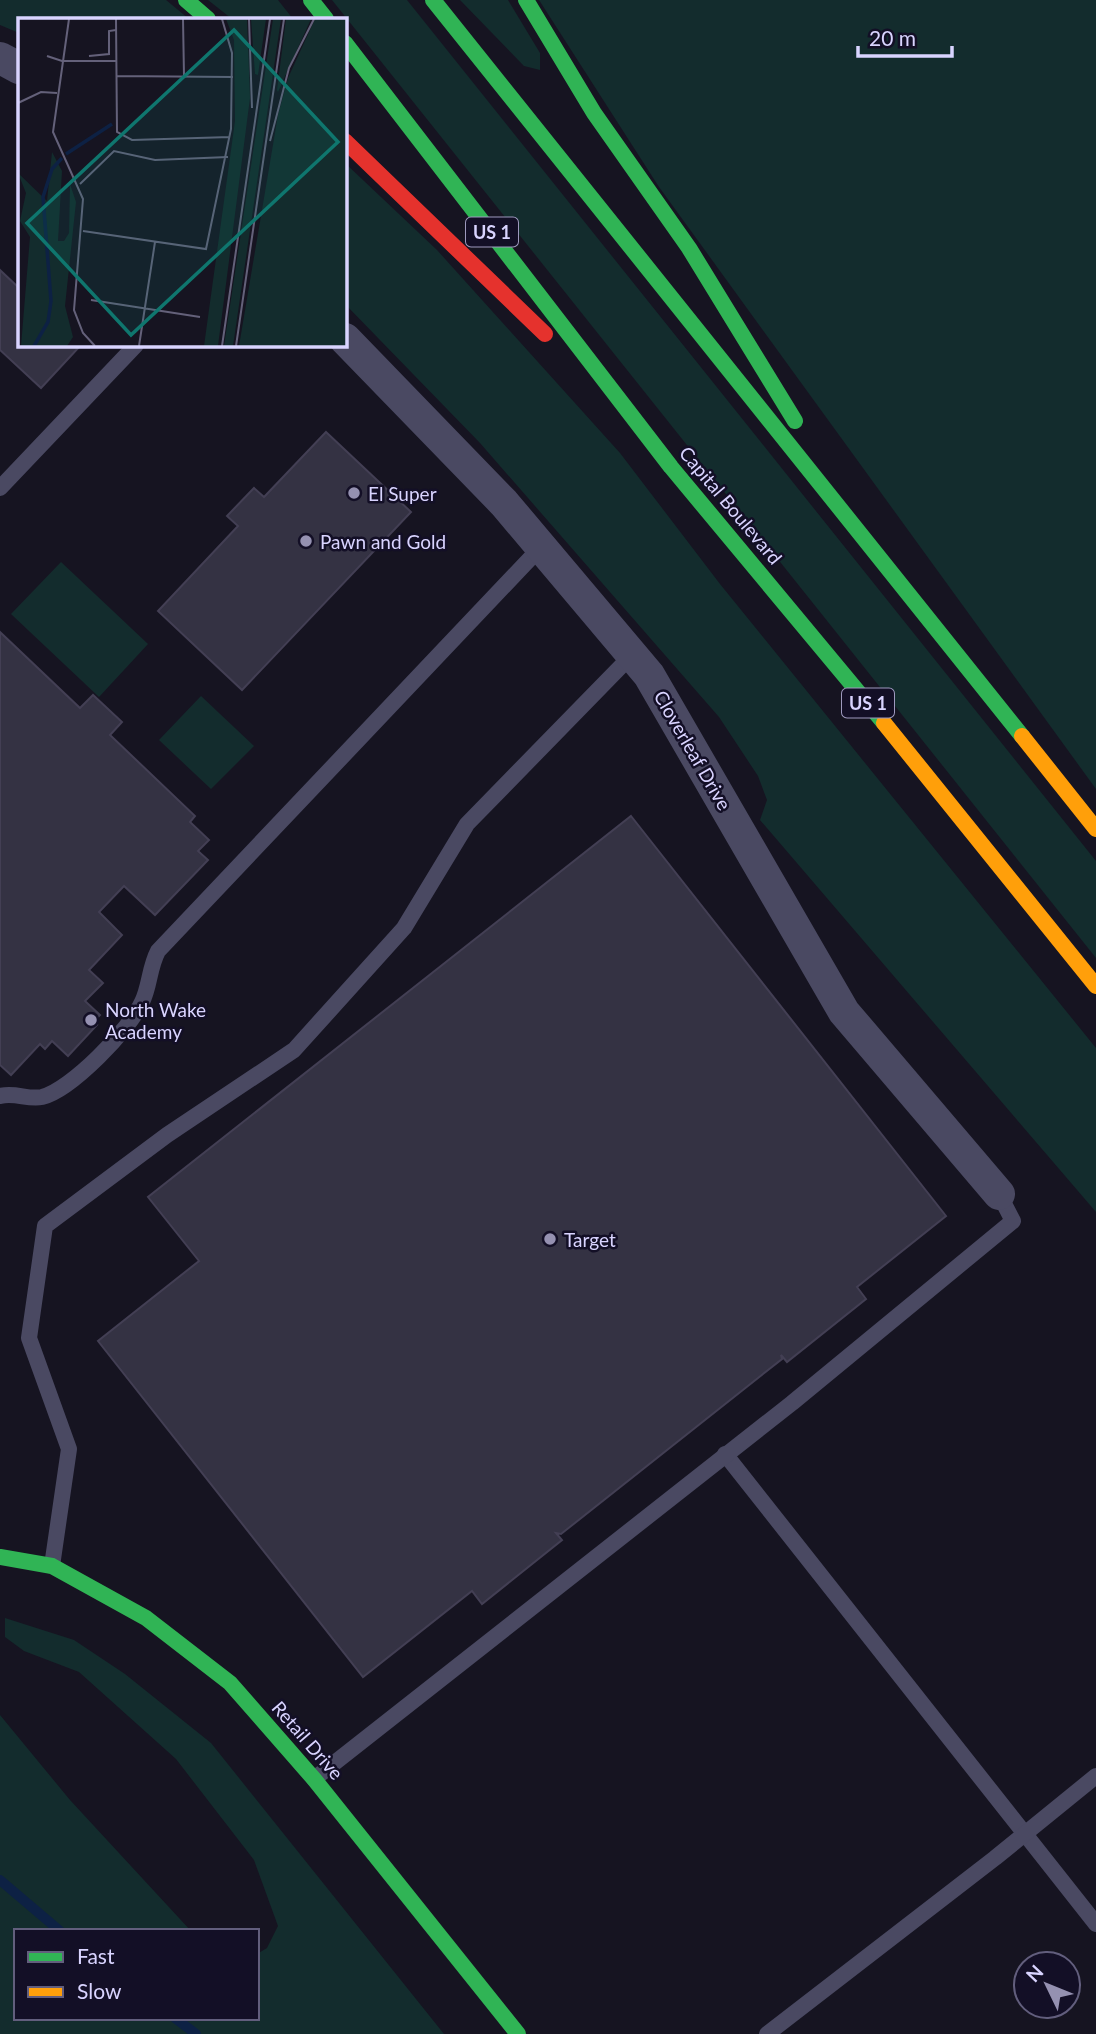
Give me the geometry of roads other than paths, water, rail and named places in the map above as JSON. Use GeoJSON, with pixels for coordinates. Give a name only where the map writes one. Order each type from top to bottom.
{"type":"FeatureCollection","features":[{"type":"Feature","properties":{"kind":"main road"},"geometry":{"type":"LineString","coordinates":[[186,0],[207,18]]}},
{"type":"Feature","properties":{"kind":"main road"},"geometry":{"type":"LineString","coordinates":[[311,0],[325,18]]}},
{"type":"Feature","properties":{"kind":"main road"},"geometry":{"type":"LineString","coordinates":[[433,0],[713,354],[871,545],[1096,829]]}},
{"type":"Feature","properties":{"kind":"main road"},"geometry":{"type":"LineString","coordinates":[[526,0],[594,113],[689,248],[871,545]]}},
{"type":"Feature","properties":{"kind":"main road","name":"Capital Boulevard"},"geometry":{"type":"LineString","coordinates":[[346,44],[637,424],[1096,986]]}},
{"type":"Feature","properties":{"kind":"main road"},"geometry":{"type":"LineString","coordinates":[[346,142],[637,424]]}},
{"type":"Feature","properties":{"kind":"main road","name":"Retail Drive"},"geometry":{"type":"LineString","coordinates":[[0,1557],[52,1566],[146,1618],[230,1683],[314,1779],[518,2034]]}},
{"type":"Feature","properties":{"kind":"street"},"geometry":{"type":"LineString","coordinates":[[0,58],[18,67]]}},
{"type":"Feature","properties":{"kind":"street","name":"Cloverleaf Drive"},"geometry":{"type":"LineString","coordinates":[[346,339],[504,503],[649,676],[844,1012],[999,1194]]}},
{"type":"Feature","properties":{"kind":"lane"},"geometry":{"type":"LineString","coordinates":[[0,488],[135,346]]}},
{"type":"Feature","properties":{"kind":"lane"},"geometry":{"type":"LineString","coordinates":[[0,1096],[9,1093],[43,1097],[75,1078],[136,1015],[144,998],[150,966],[158,951],[541,547]]}},
{"type":"Feature","properties":{"kind":"lane"},"geometry":{"type":"LineString","coordinates":[[52,1566],[69,1449],[29,1338],[45,1226],[167,1135],[294,1049],[404,928],[467,824],[632,655]]}},
{"type":"Feature","properties":{"kind":"lane"},"geometry":{"type":"LineString","coordinates":[[314,1779],[420,1699],[792,1403],[1013,1221],[999,1194]]}},
{"type":"Feature","properties":{"kind":"lane"},"geometry":{"type":"LineString","coordinates":[[725,1454],[1096,1924]]}},
{"type":"Feature","properties":{"kind":"lane"},"geometry":{"type":"LineString","coordinates":[[767,2034],[1096,1776]]}},
{"type":"Feature","properties":{"kind":"waterway"},"geometry":{"type":"LineString","coordinates":[[0,1880],[58,1929]]}},
{"type":"Feature","properties":{"kind":"waterway"},"geometry":{"type":"LineString","coordinates":[[178,2020],[196,2034]]}},
{"type":"Feature","properties":{"kind":"place","name":"El Super"},"geometry":{"type":"Point","coordinates":[354,493]}},
{"type":"Feature","properties":{"kind":"place","name":"Pawn and Gold"},"geometry":{"type":"Point","coordinates":[306,541]}},
{"type":"Feature","properties":{"kind":"place","name":"North Wake Academy"},"geometry":{"type":"Point","coordinates":[91,1020]}},
{"type":"Feature","properties":{"kind":"place","name":"Target"},"geometry":{"type":"Point","coordinates":[550,1239]}}]}
